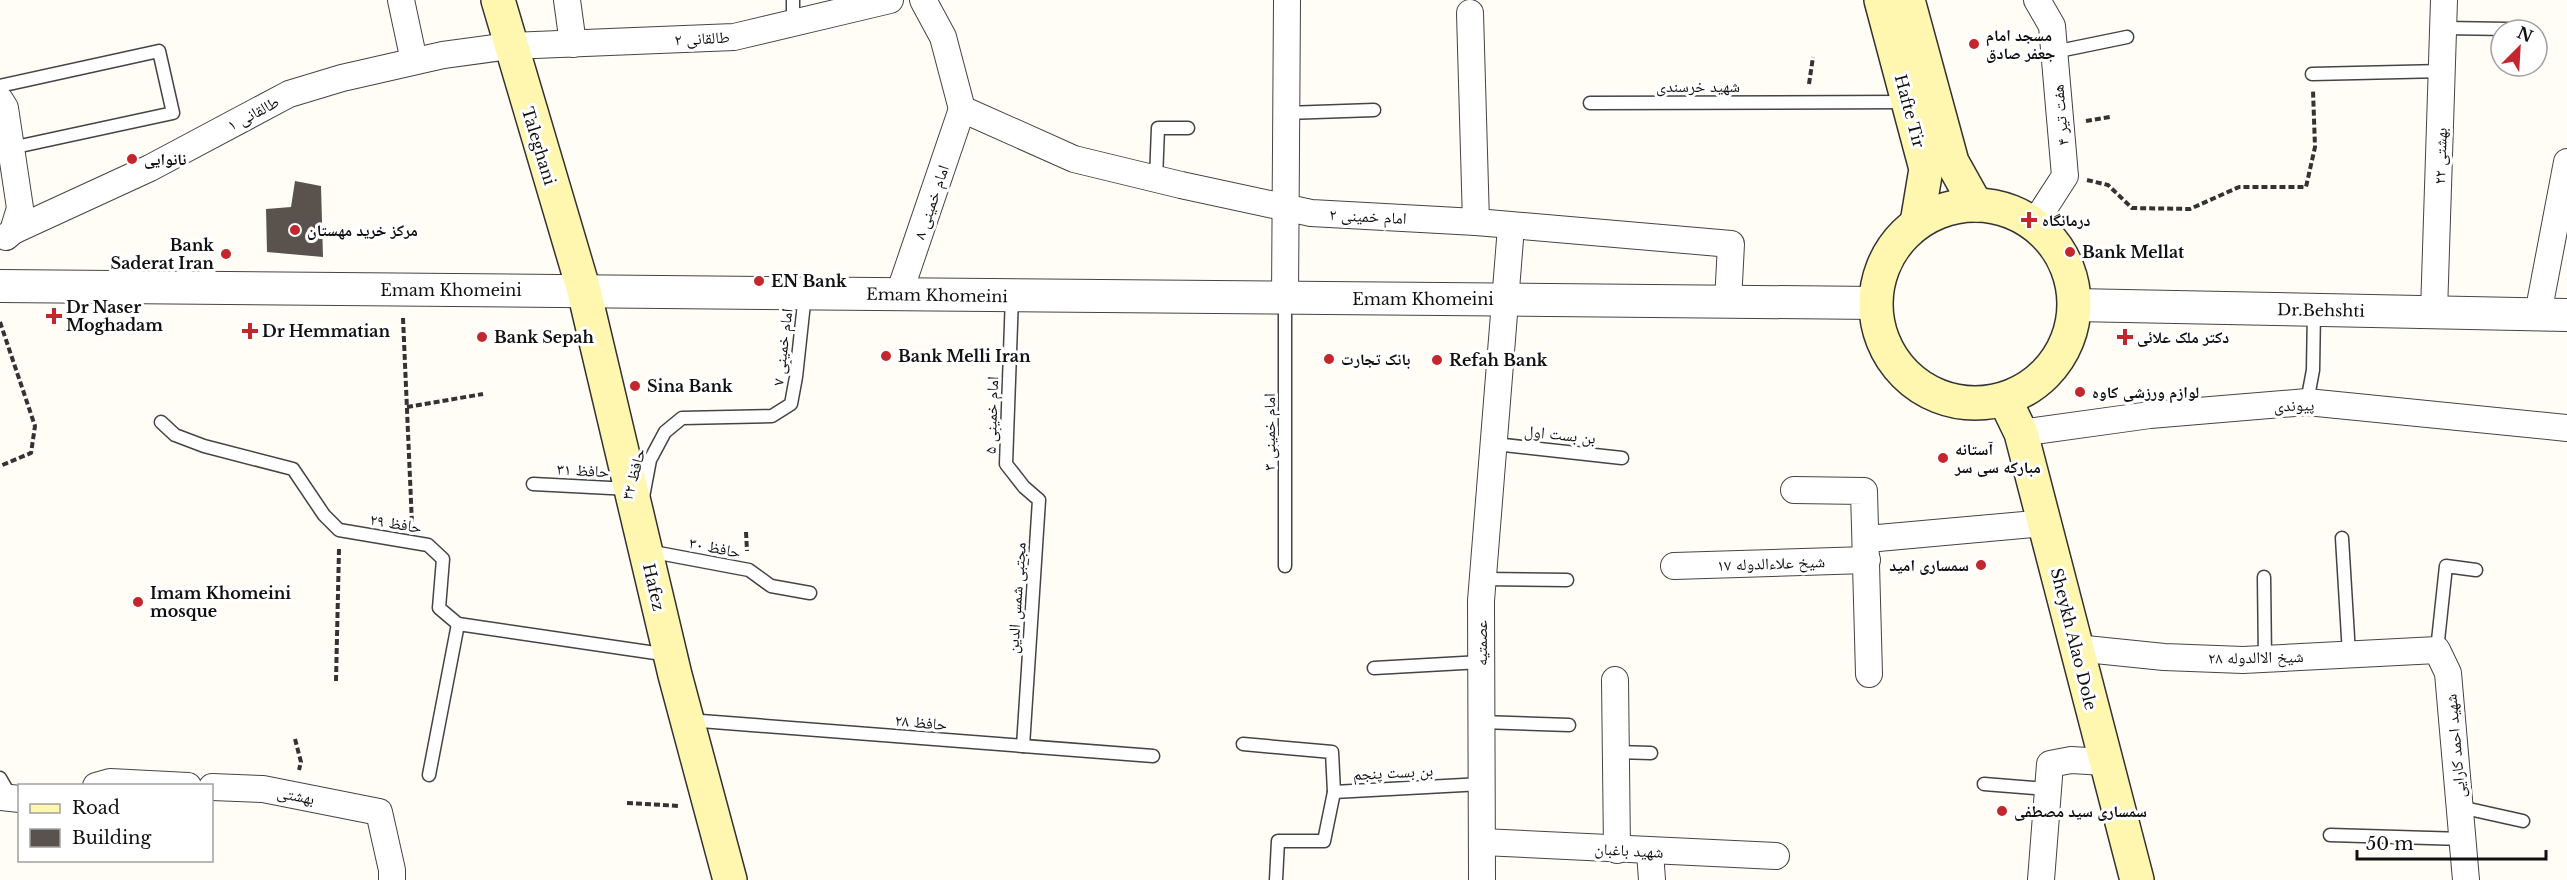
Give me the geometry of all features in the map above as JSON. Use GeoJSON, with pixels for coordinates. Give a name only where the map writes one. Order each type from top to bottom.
{"type":"FeatureCollection","features":[{"type":"Feature","properties":{"kind":"main road","name":"Taleghani"},"geometry":{"type":"LineString","coordinates":[[498,0],[585,291]]}},
{"type":"Feature","properties":{"kind":"main road","name":"Hafte Tir"},"geometry":{"type":"LineString","coordinates":[[1881,0],[1926,169],[1917,223]]}},
{"type":"Feature","properties":{"kind":"main road","name":"Hafte Tir"},"geometry":{"type":"LineString","coordinates":[[1908,0],[1952,162],[1976,205]]}},
{"type":"Feature","properties":{"kind":"main road"},"geometry":{"type":"LineString","coordinates":[[1976,205],[2007,210],[2034,224],[2056,246],[2070,275],[2075,305],[2070,336],[2055,364],[2033,386],[2005,400],[1974,404],[1943,399],[1915,384],[1893,362],[1880,334],[1875,303],[1880,272],[1895,245],[1917,223],[1945,209],[1976,205]]}},
{"type":"Feature","properties":{"kind":"main road","name":"Hafez"},"geometry":{"type":"LineString","coordinates":[[585,291],[670,655],[730,880]]}},
{"type":"Feature","properties":{"kind":"main road","name":"Sheykh Alao Dole"},"geometry":{"type":"LineString","coordinates":[[2005,400],[2021,433],[2137,880]]}},
{"type":"Feature","properties":{"kind":"street"},"geometry":{"type":"LineString","coordinates":[[401,0],[414,62]]}},
{"type":"Feature","properties":{"kind":"street"},"geometry":{"type":"LineString","coordinates":[[567,0],[573,44]]}},
{"type":"Feature","properties":{"kind":"street","name":"طالقانی ۲"},"geometry":{"type":"LineString","coordinates":[[510,46],[734,37],[793,12],[890,0]]}},
{"type":"Feature","properties":{"kind":"street"},"geometry":{"type":"LineString","coordinates":[[923,0],[944,37],[962,109]]}},
{"type":"Feature","properties":{"kind":"street"},"geometry":{"type":"LineString","coordinates":[[1285,298],[1287,0]]}},
{"type":"Feature","properties":{"kind":"street","name":"هفت تیر ۴"},"geometry":{"type":"LineString","coordinates":[[2037,0],[2052,26],[2066,176]]}},
{"type":"Feature","properties":{"kind":"street","name":"بهشتی ۲۲"},"geometry":{"type":"LineString","coordinates":[[2434,312],[2444,0]]}},
{"type":"Feature","properties":{"kind":"street"},"geometry":{"type":"LineString","coordinates":[[1470,14],[1476,222]]}},
{"type":"Feature","properties":{"kind":"street","name":"طالقانی ۱"},"geometry":{"type":"LineString","coordinates":[[6,237],[150,168],[289,94],[342,78],[443,55],[510,46]]}},
{"type":"Feature","properties":{"kind":"street"},"geometry":{"type":"LineString","coordinates":[[0,100],[5,108],[20,208],[6,237]]}},
{"type":"Feature","properties":{"kind":"street","name":"امام خمینی ۲"},"geometry":{"type":"LineString","coordinates":[[962,109],[1074,159],[1311,213],[1476,222],[1731,244],[1728,302]]}},
{"type":"Feature","properties":{"kind":"street","name":"امام خمینی ۸"},"geometry":{"type":"LineString","coordinates":[[899,294],[962,109]]}},
{"type":"Feature","properties":{"kind":"street"},"geometry":{"type":"LineString","coordinates":[[2553,315],[2567,162]]}},
{"type":"Feature","properties":{"kind":"street"},"geometry":{"type":"LineString","coordinates":[[2034,224],[2066,176]]}},
{"type":"Feature","properties":{"kind":"street","name":"عصمتیه"},"geometry":{"type":"LineString","coordinates":[[1482,880],[1483,579],[1511,226]]}},
{"type":"Feature","properties":{"kind":"street","name":"Emam Khomeini"},"geometry":{"type":"LineString","coordinates":[[0,286],[1875,303]]}},
{"type":"Feature","properties":{"kind":"street","name":"Dr.Behshti"},"geometry":{"type":"LineString","coordinates":[[2075,305],[2553,315]]}},
{"type":"Feature","properties":{"kind":"street","name":"پیوندی"},"geometry":{"type":"LineString","coordinates":[[2021,433],[2150,415],[2307,402],[2567,429]]}},
{"type":"Feature","properties":{"kind":"street"},"geometry":{"type":"LineString","coordinates":[[1794,490],[1864,491],[1869,674]]}},
{"type":"Feature","properties":{"kind":"street","name":"شیخ علاءالدوله ۱۷"},"geometry":{"type":"LineString","coordinates":[[1674,566],[1867,549],[2045,524]]}},
{"type":"Feature","properties":{"kind":"street","name":"شیخ الاالدوله ۲۸"},"geometry":{"type":"LineString","coordinates":[[2076,648],[2164,657],[2265,659],[2437,650]]}},
{"type":"Feature","properties":{"kind":"street","name":"شهید احمد کارایی"},"geometry":{"type":"LineString","coordinates":[[2437,650],[2448,673],[2466,880]]}},
{"type":"Feature","properties":{"kind":"street"},"geometry":{"type":"LineString","coordinates":[[1615,680],[1617,850]]}},
{"type":"Feature","properties":{"kind":"street"},"geometry":{"type":"LineString","coordinates":[[2041,880],[2050,764],[2071,760],[2105,762]]}},
{"type":"Feature","properties":{"kind":"street"},"geometry":{"type":"LineString","coordinates":[[103,784],[110,782],[149,784]]}},
{"type":"Feature","properties":{"kind":"street","name":"بهشتی"},"geometry":{"type":"LineString","coordinates":[[213,787],[263,789],[379,812],[392,870],[392,880]]}},
{"type":"Feature","properties":{"kind":"street","name":"شهید باغبان"},"geometry":{"type":"LineString","coordinates":[[1482,842],[1650,852],[1776,856]]}},
{"type":"Feature","properties":{"kind":"street"},"geometry":{"type":"LineString","coordinates":[[1650,852],[1652,880]]}},
{"type":"Feature","properties":{"kind":"lane"},"geometry":{"type":"LineString","coordinates":[[2444,28],[2489,29]]}},
{"type":"Feature","properties":{"kind":"lane"},"geometry":{"type":"LineString","coordinates":[[2054,52],[2127,37]]}},
{"type":"Feature","properties":{"kind":"lane"},"geometry":{"type":"LineString","coordinates":[[0,86],[159,51],[173,113],[11,148]]}},
{"type":"Feature","properties":{"kind":"lane"},"geometry":{"type":"LineString","coordinates":[[2312,74],[2443,71]]}},
{"type":"Feature","properties":{"kind":"lane","name":"شهید خرسندی"},"geometry":{"type":"LineString","coordinates":[[1590,102],[1908,102]]}},
{"type":"Feature","properties":{"kind":"lane"},"geometry":{"type":"LineString","coordinates":[[1286,113],[1374,110]]}},
{"type":"Feature","properties":{"kind":"lane"},"geometry":{"type":"LineString","coordinates":[[1156,179],[1158,128],[1188,128]]}},
{"type":"Feature","properties":{"kind":"lane","name":"امام خمینی ۷"},"geometry":{"type":"LineString","coordinates":[[791,404],[805,293]]}},
{"type":"Feature","properties":{"kind":"lane","name":"امام خمینی ۵"},"geometry":{"type":"LineString","coordinates":[[1006,464],[1012,295]]}},
{"type":"Feature","properties":{"kind":"lane","name":"امام خمینی ۳"},"geometry":{"type":"LineString","coordinates":[[1285,298],[1285,566]]}},
{"type":"Feature","properties":{"kind":"lane"},"geometry":{"type":"LineString","coordinates":[[2307,402],[2313,370],[2314,310]]}},
{"type":"Feature","properties":{"kind":"lane","name":"حافظ ۳۲"},"geometry":{"type":"LineString","coordinates":[[634,504],[650,460],[665,432],[682,417],[772,416],[791,404]]}},
{"type":"Feature","properties":{"kind":"lane"},"geometry":{"type":"LineString","coordinates":[[161,422],[175,435],[204,446],[292,469],[324,515],[339,530]]}},
{"type":"Feature","properties":{"kind":"lane","name":"بن بست اول"},"geometry":{"type":"LineString","coordinates":[[1495,444],[1622,458]]}},
{"type":"Feature","properties":{"kind":"lane","name":"مجتبی شمس الدین"},"geometry":{"type":"LineString","coordinates":[[1006,464],[1024,487],[1039,500],[1023,746]]}},
{"type":"Feature","properties":{"kind":"lane","name":"حافظ ۳۱"},"geometry":{"type":"LineString","coordinates":[[532,484],[634,504]]}},
{"type":"Feature","properties":{"kind":"lane","name":"حافظ ۲۹"},"geometry":{"type":"LineString","coordinates":[[339,530],[428,544],[444,559],[439,608],[458,624]]}},
{"type":"Feature","properties":{"kind":"lane"},"geometry":{"type":"LineString","coordinates":[[2342,538],[2349,654]]}},
{"type":"Feature","properties":{"kind":"lane","name":"حافظ ۳۰"},"geometry":{"type":"LineString","coordinates":[[645,550],[749,570],[771,586],[810,593]]}},
{"type":"Feature","properties":{"kind":"lane"},"geometry":{"type":"LineString","coordinates":[[2437,650],[2446,566],[2476,570]]}},
{"type":"Feature","properties":{"kind":"lane"},"geometry":{"type":"LineString","coordinates":[[2264,577],[2265,659]]}},
{"type":"Feature","properties":{"kind":"lane"},"geometry":{"type":"LineString","coordinates":[[1483,579],[1567,580]]}},
{"type":"Feature","properties":{"kind":"lane"},"geometry":{"type":"LineString","coordinates":[[429,775],[458,624],[670,655]]}},
{"type":"Feature","properties":{"kind":"lane"},"geometry":{"type":"LineString","coordinates":[[1374,668],[1481,662]]}},
{"type":"Feature","properties":{"kind":"lane","name":"حافظ ۲۸"},"geometry":{"type":"LineString","coordinates":[[687,720],[1153,756]]}},
{"type":"Feature","properties":{"kind":"lane"},"geometry":{"type":"LineString","coordinates":[[1481,722],[1569,725]]}},
{"type":"Feature","properties":{"kind":"lane"},"geometry":{"type":"LineString","coordinates":[[1243,744],[1332,752],[1334,792]]}},
{"type":"Feature","properties":{"kind":"lane"},"geometry":{"type":"LineString","coordinates":[[1616,752],[1651,753]]}},
{"type":"Feature","properties":{"kind":"lane","name":"بن بست پنجم"},"geometry":{"type":"LineString","coordinates":[[1276,880],[1278,841],[1324,841],[1334,792],[1482,784]]}},
{"type":"Feature","properties":{"kind":"lane"},"geometry":{"type":"LineString","coordinates":[[1984,784],[2049,789]]}},
{"type":"Feature","properties":{"kind":"lane"},"geometry":{"type":"LineString","coordinates":[[2460,807],[2523,821]]}},
{"type":"Feature","properties":{"kind":"lane"},"geometry":{"type":"LineString","coordinates":[[2330,835],[2463,839]]}},
{"type":"Feature","properties":{"kind":"path"},"geometry":{"type":"LineString","coordinates":[[1806,102],[1813,57]]}},
{"type":"Feature","properties":{"kind":"path"},"geometry":{"type":"LineString","coordinates":[[2066,176],[2108,185],[2132,208],[2190,209],[2240,187],[2306,187],[2315,147],[2312,74]]}},
{"type":"Feature","properties":{"kind":"path"},"geometry":{"type":"LineString","coordinates":[[402,290],[412,542]]}},
{"type":"Feature","properties":{"kind":"path"},"geometry":{"type":"LineString","coordinates":[[0,322],[35,426],[31,453],[0,466]]}},
{"type":"Feature","properties":{"kind":"path"},"geometry":{"type":"LineString","coordinates":[[407,407],[483,394]]}},
{"type":"Feature","properties":{"kind":"path"},"geometry":{"type":"LineString","coordinates":[[336,681],[339,530]]}},
{"type":"Feature","properties":{"kind":"path"},"geometry":{"type":"LineString","coordinates":[[293,795],[301,762],[295,740]]}},
{"type":"Feature","properties":{"kind":"path"},"geometry":{"type":"LineString","coordinates":[[627,803],[711,808]]}},
{"type":"Feature","properties":{"kind":"building","name":"مرکز خرید مهستان"},"geometry":{"type":"Polygon","coordinates":[[[295,181],[321,186],[323,257],[267,252],[266,209],[291,207],[295,181]]]}},
{"type":"Feature","properties":{"kind":"place","name":"مسجد امام جعفر صادق"},"geometry":{"type":"Point","coordinates":[1974,44]}},
{"type":"Feature","properties":{"kind":"place","name":"نانوایی"},"geometry":{"type":"Point","coordinates":[132,159]}},
{"type":"Feature","properties":{"kind":"place","name":"درمانگاه"},"geometry":{"type":"Point","coordinates":[2029,220]}},
{"type":"Feature","properties":{"kind":"place","name":"مرکز خرید مهستان"},"geometry":{"type":"Point","coordinates":[295,230]}},
{"type":"Feature","properties":{"kind":"place","name":"Bank Mellat"},"geometry":{"type":"Point","coordinates":[2070,252]}},
{"type":"Feature","properties":{"kind":"place","name":"Bank Saderat Iran"},"geometry":{"type":"Point","coordinates":[226,254]}},
{"type":"Feature","properties":{"kind":"place","name":"EN Bank"},"geometry":{"type":"Point","coordinates":[759,281]}},
{"type":"Feature","properties":{"kind":"place","name":"Dr Naser Moghadam"},"geometry":{"type":"Point","coordinates":[54,316]}},
{"type":"Feature","properties":{"kind":"place","name":"Dr Hemmatian"},"geometry":{"type":"Point","coordinates":[250,331]}},
{"type":"Feature","properties":{"kind":"place","name":"Bank Sepah"},"geometry":{"type":"Point","coordinates":[482,337]}},
{"type":"Feature","properties":{"kind":"place","name":"دکتر ملک علائی"},"geometry":{"type":"Point","coordinates":[2125,337]}},
{"type":"Feature","properties":{"kind":"place","name":"Bank Melli Iran"},"geometry":{"type":"Point","coordinates":[886,356]}},
{"type":"Feature","properties":{"kind":"place","name":"بانک تجارت"},"geometry":{"type":"Point","coordinates":[1329,359]}},
{"type":"Feature","properties":{"kind":"place","name":"Refah Bank"},"geometry":{"type":"Point","coordinates":[1437,360]}},
{"type":"Feature","properties":{"kind":"place","name":"Sina Bank"},"geometry":{"type":"Point","coordinates":[635,386]}},
{"type":"Feature","properties":{"kind":"place","name":"لوازم ورزشی کاوه"},"geometry":{"type":"Point","coordinates":[2080,392]}},
{"type":"Feature","properties":{"kind":"place","name":"آستانه مبارکه سی سر"},"geometry":{"type":"Point","coordinates":[1943,458]}},
{"type":"Feature","properties":{"kind":"place","name":"سمساری امید"},"geometry":{"type":"Point","coordinates":[1981,565]}},
{"type":"Feature","properties":{"kind":"place","name":"Imam Khomeini mosque"},"geometry":{"type":"Point","coordinates":[138,602]}},
{"type":"Feature","properties":{"kind":"place","name":"سمساری سید مصطفی"},"geometry":{"type":"Point","coordinates":[2002,811]}}]}
